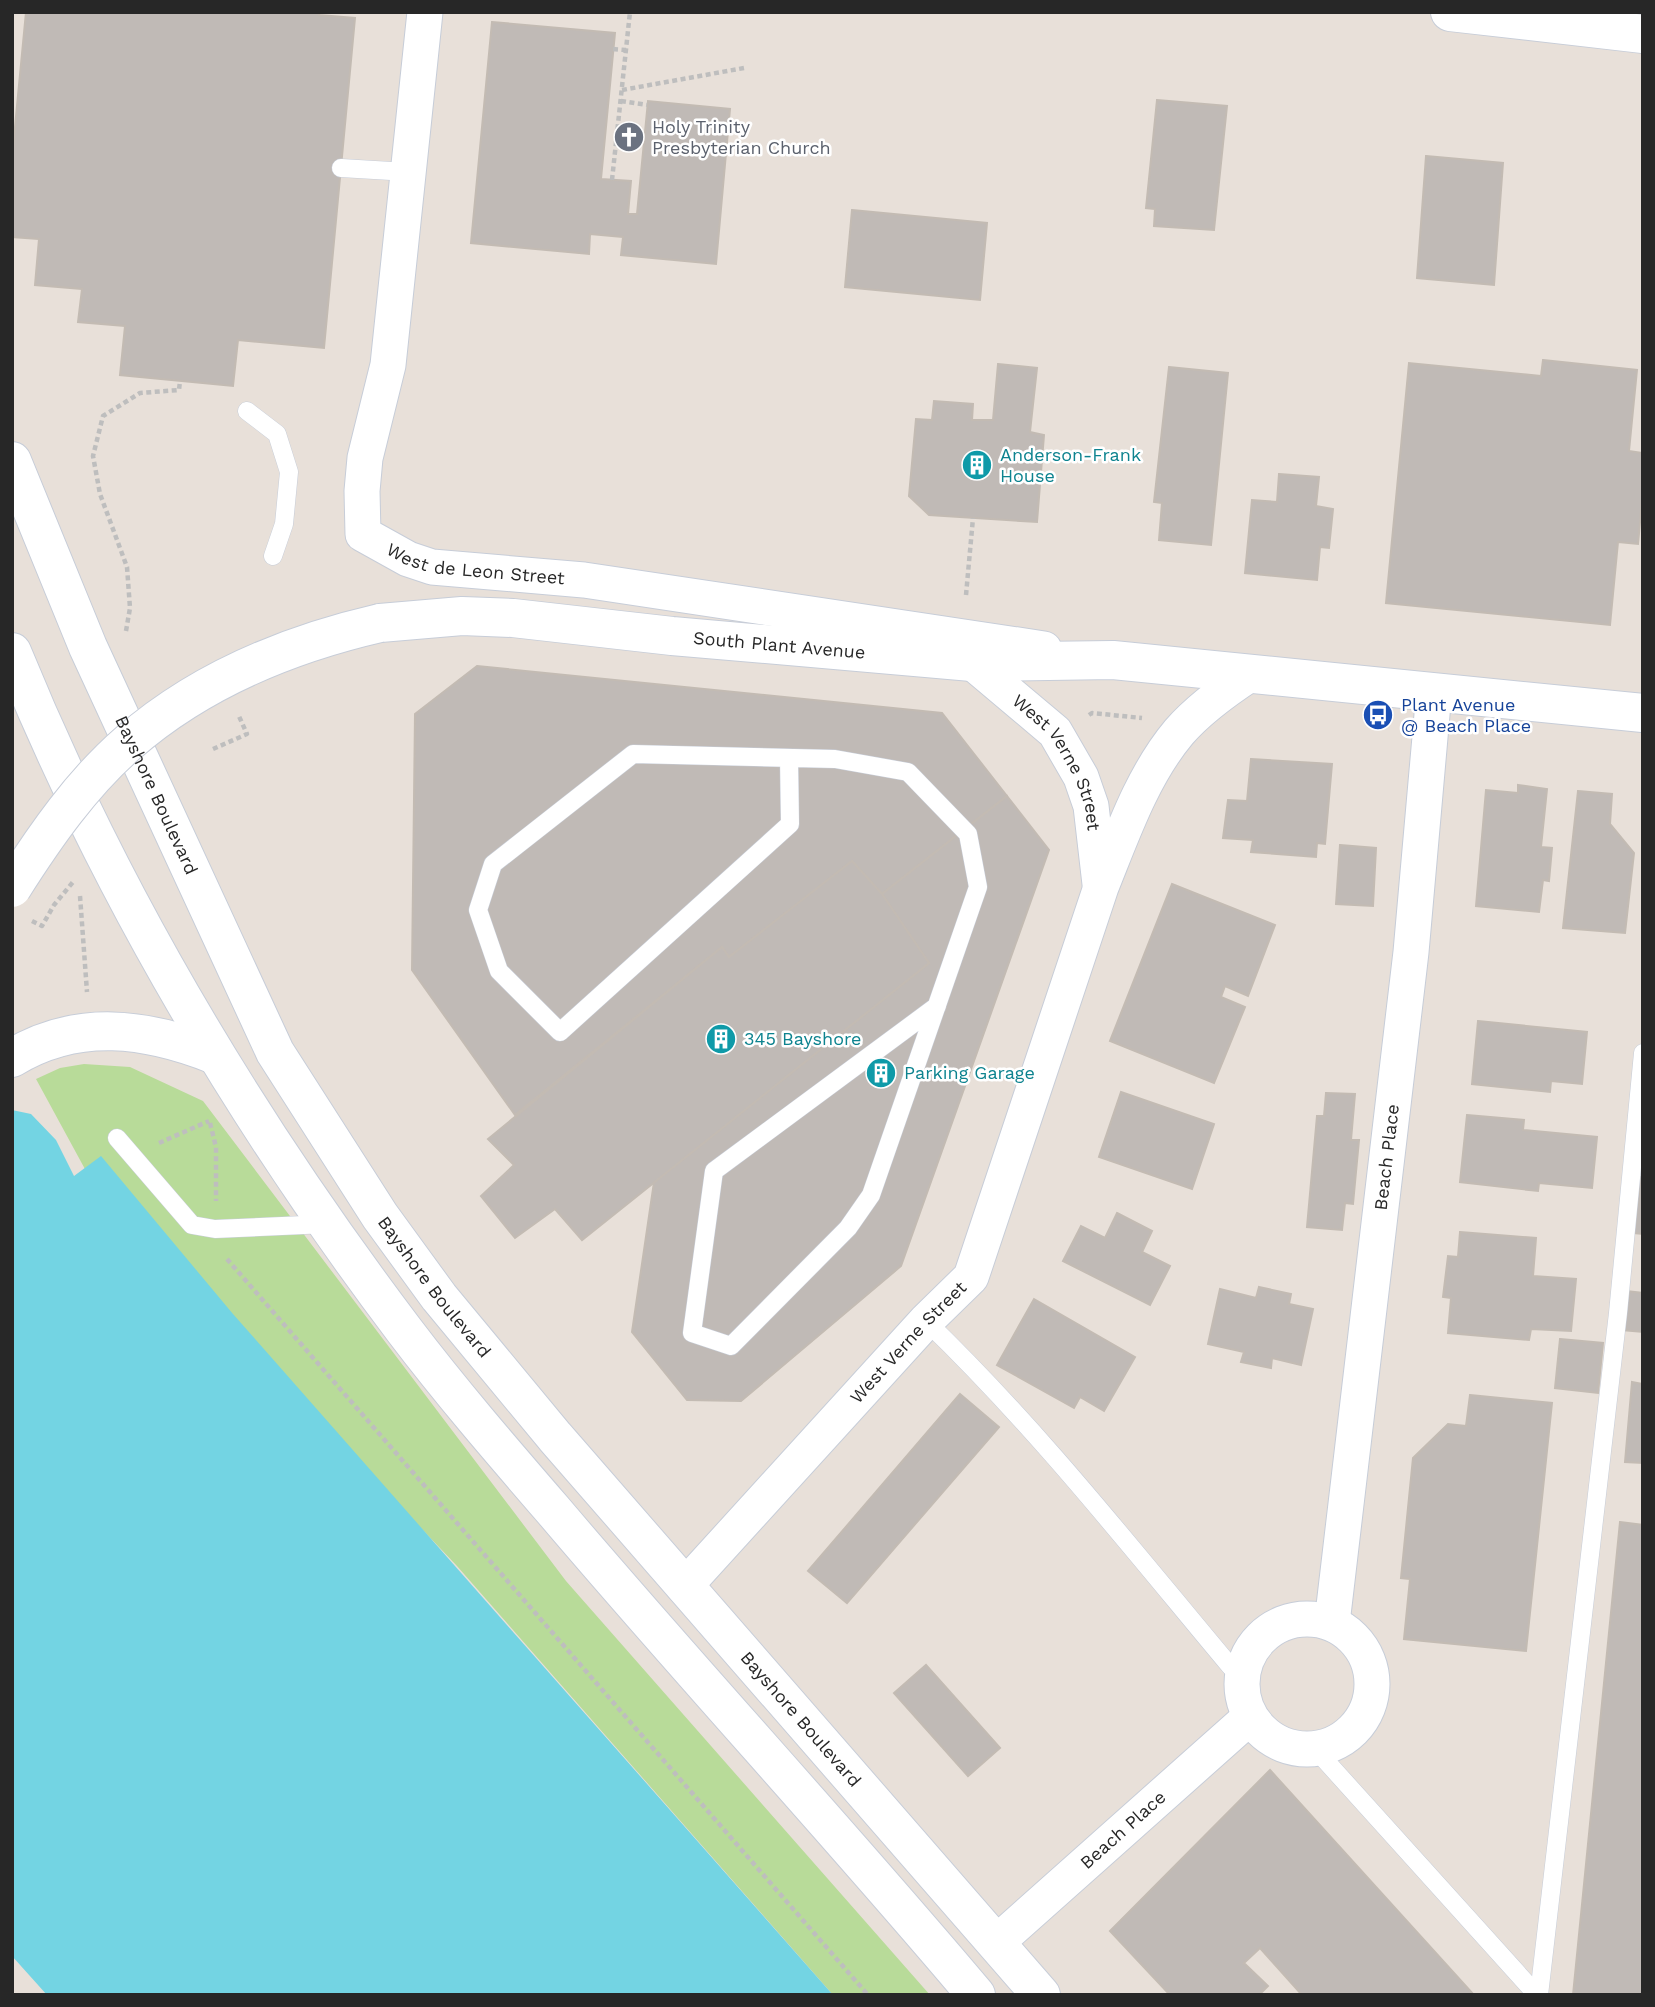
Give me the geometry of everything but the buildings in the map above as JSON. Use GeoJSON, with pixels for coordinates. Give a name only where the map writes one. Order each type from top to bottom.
{"type":"FeatureCollection","features":[{"type":"Feature","properties":{"kind":"main road"},"geometry":{"type":"LineString","coordinates":[[1450,12],[1597,20],[1643,34]]}},
{"type":"Feature","properties":{"kind":"main road","name":"Bayshore Boulevard"},"geometry":{"type":"LineString","coordinates":[[12,461],[94,659],[275,1052],[380,1216],[439,1297],[555,1437],[1041,1995]]}},
{"type":"Feature","properties":{"kind":"main road","name":"South Plant Avenue"},"geometry":{"type":"LineString","coordinates":[[12,888],[60,818],[85,788],[128,743],[155,722],[240,669],[313,640],[380,623],[461,616],[513,618],[672,636],[972,662],[1113,660],[1643,713]]}},
{"type":"Feature","properties":{"kind":"main road"},"geometry":{"type":"LineString","coordinates":[[12,652],[44,731],[158,957],[215,1055],[327,1224],[405,1332],[493,1441],[647,1621],[976,1995]]}},
{"type":"Feature","properties":{"kind":"main road"},"geometry":{"type":"LineString","coordinates":[[12,1058],[32,1047],[61,1037],[121,1031],[162,1036],[215,1055]]}},
{"type":"Feature","properties":{"kind":"street","name":"West de Leon Street"},"geometry":{"type":"LineString","coordinates":[[425,12],[388,365],[365,458],[362,491],[363,534],[408,559],[432,567],[584,580],[1113,660]]}},
{"type":"Feature","properties":{"kind":"street","name":"West Verne Street"},"geometry":{"type":"LineString","coordinates":[[972,662],[1055,732],[1081,777],[1091,806],[1101,887]]}},
{"type":"Feature","properties":{"kind":"street","name":"West Verne Street"},"geometry":{"type":"LineString","coordinates":[[684,1587],[926,1321],[971,1277],[1101,887],[1145,787],[1176,735],[1218,695],[1250,674]]}},
{"type":"Feature","properties":{"kind":"street","name":"Beach Place"},"geometry":{"type":"LineString","coordinates":[[1332,1623],[1411,951],[1434,692]]}},
{"type":"Feature","properties":{"kind":"street"},"geometry":{"type":"LineString","coordinates":[[1312,1619],[1332,1623],[1351,1635],[1365,1653],[1372,1675],[1372,1697],[1365,1717],[1352,1732],[1336,1744],[1316,1750],[1299,1750],[1280,1745],[1264,1734],[1250,1717],[1244,1701],[1242,1676],[1245,1662],[1256,1643],[1271,1629],[1290,1620],[1312,1619]]}},
{"type":"Feature","properties":{"kind":"street","name":"Beach Place"},"geometry":{"type":"LineString","coordinates":[[996,1943],[1250,1717]]}},
{"type":"Feature","properties":{"kind":"lane"},"geometry":{"type":"LineString","coordinates":[[341,168],[408,172]]}},
{"type":"Feature","properties":{"kind":"lane"},"geometry":{"type":"LineString","coordinates":[[247,411],[276,434],[289,472],[284,524],[273,556]]}},
{"type":"Feature","properties":{"kind":"lane"},"geometry":{"type":"LineString","coordinates":[[789,758],[790,824],[561,1032],[499,971],[478,910],[493,864],[633,754],[835,759],[908,772],[968,834],[978,887],[937,1006],[871,1195],[848,1228],[731,1346],[692,1333],[714,1171],[937,1006]]}},
{"type":"Feature","properties":{"kind":"lane"},"geometry":{"type":"LineString","coordinates":[[1538,1995],[1618,1313],[1643,1053]]}},
{"type":"Feature","properties":{"kind":"lane"},"geometry":{"type":"LineString","coordinates":[[117,1138],[192,1225],[215,1229],[327,1224]]}},
{"type":"Feature","properties":{"kind":"lane"},"geometry":{"type":"LineString","coordinates":[[926,1321],[1080,1486],[1230,1666],[1242,1676]]}},
{"type":"Feature","properties":{"kind":"lane"},"geometry":{"type":"LineString","coordinates":[[1316,1750],[1538,1995]]}},
{"type":"Feature","properties":{"kind":"path"},"geometry":{"type":"LineString","coordinates":[[612,180],[630,12]]}},
{"type":"Feature","properties":{"kind":"path"},"geometry":{"type":"LineString","coordinates":[[613,49],[626,50]]}},
{"type":"Feature","properties":{"kind":"path"},"geometry":{"type":"LineString","coordinates":[[622,90],[744,68]]}},
{"type":"Feature","properties":{"kind":"path"},"geometry":{"type":"LineString","coordinates":[[621,101],[647,105]]}},
{"type":"Feature","properties":{"kind":"path"},"geometry":{"type":"LineString","coordinates":[[125,633],[130,608],[127,567],[100,494],[93,456],[103,416],[140,393],[179,390],[180,381]]}},
{"type":"Feature","properties":{"kind":"path"},"geometry":{"type":"LineString","coordinates":[[966,595],[973,518]]}},
{"type":"Feature","properties":{"kind":"path"},"geometry":{"type":"LineString","coordinates":[[213,749],[247,734],[237,713],[227,717]]}},
{"type":"Feature","properties":{"kind":"path"},"geometry":{"type":"LineString","coordinates":[[1082,718],[1092,713],[1144,718]]}},
{"type":"Feature","properties":{"kind":"path"},"geometry":{"type":"LineString","coordinates":[[63,874],[73,882],[79,894],[87,1001]]}},
{"type":"Feature","properties":{"kind":"path"},"geometry":{"type":"LineString","coordinates":[[54,905],[73,882]]}},
{"type":"Feature","properties":{"kind":"path"},"geometry":{"type":"LineString","coordinates":[[204,1112],[216,1147],[215,1229],[222,1254],[868,1995]]}},
{"type":"Feature","properties":{"kind":"path"},"geometry":{"type":"LineString","coordinates":[[132,1155],[209,1121]]}},
{"type":"Feature","properties":{"kind":"green space"},"geometry":{"type":"Polygon","coordinates":[[[84,1064],[130,1067],[203,1101],[566,1581],[930,1995],[833,1995],[457,1566],[92,1182],[36,1079],[60,1068],[84,1064]]]}},
{"type":"Feature","properties":{"kind":"water"},"geometry":{"type":"Polygon","coordinates":[[[12,1110],[31,1114],[56,1140],[74,1176],[101,1156],[233,1314],[833,1995],[47,1995],[12,1956],[12,1110]]]}},
{"type":"Feature","properties":{"kind":"place","name":"Holy Trinity Presbyterian Church"},"geometry":{"type":"Point","coordinates":[629,137]}},
{"type":"Feature","properties":{"kind":"place","name":"Anderson-Frank House"},"geometry":{"type":"Point","coordinates":[977,465]}},
{"type":"Feature","properties":{"kind":"place","name":"Plant Avenue @ Beach Place"},"geometry":{"type":"Point","coordinates":[1378,715]}},
{"type":"Feature","properties":{"kind":"place","name":"345 Bayshore"},"geometry":{"type":"Point","coordinates":[721,1039]}},
{"type":"Feature","properties":{"kind":"place","name":"Parking Garage"},"geometry":{"type":"Point","coordinates":[881,1073]}}]}
